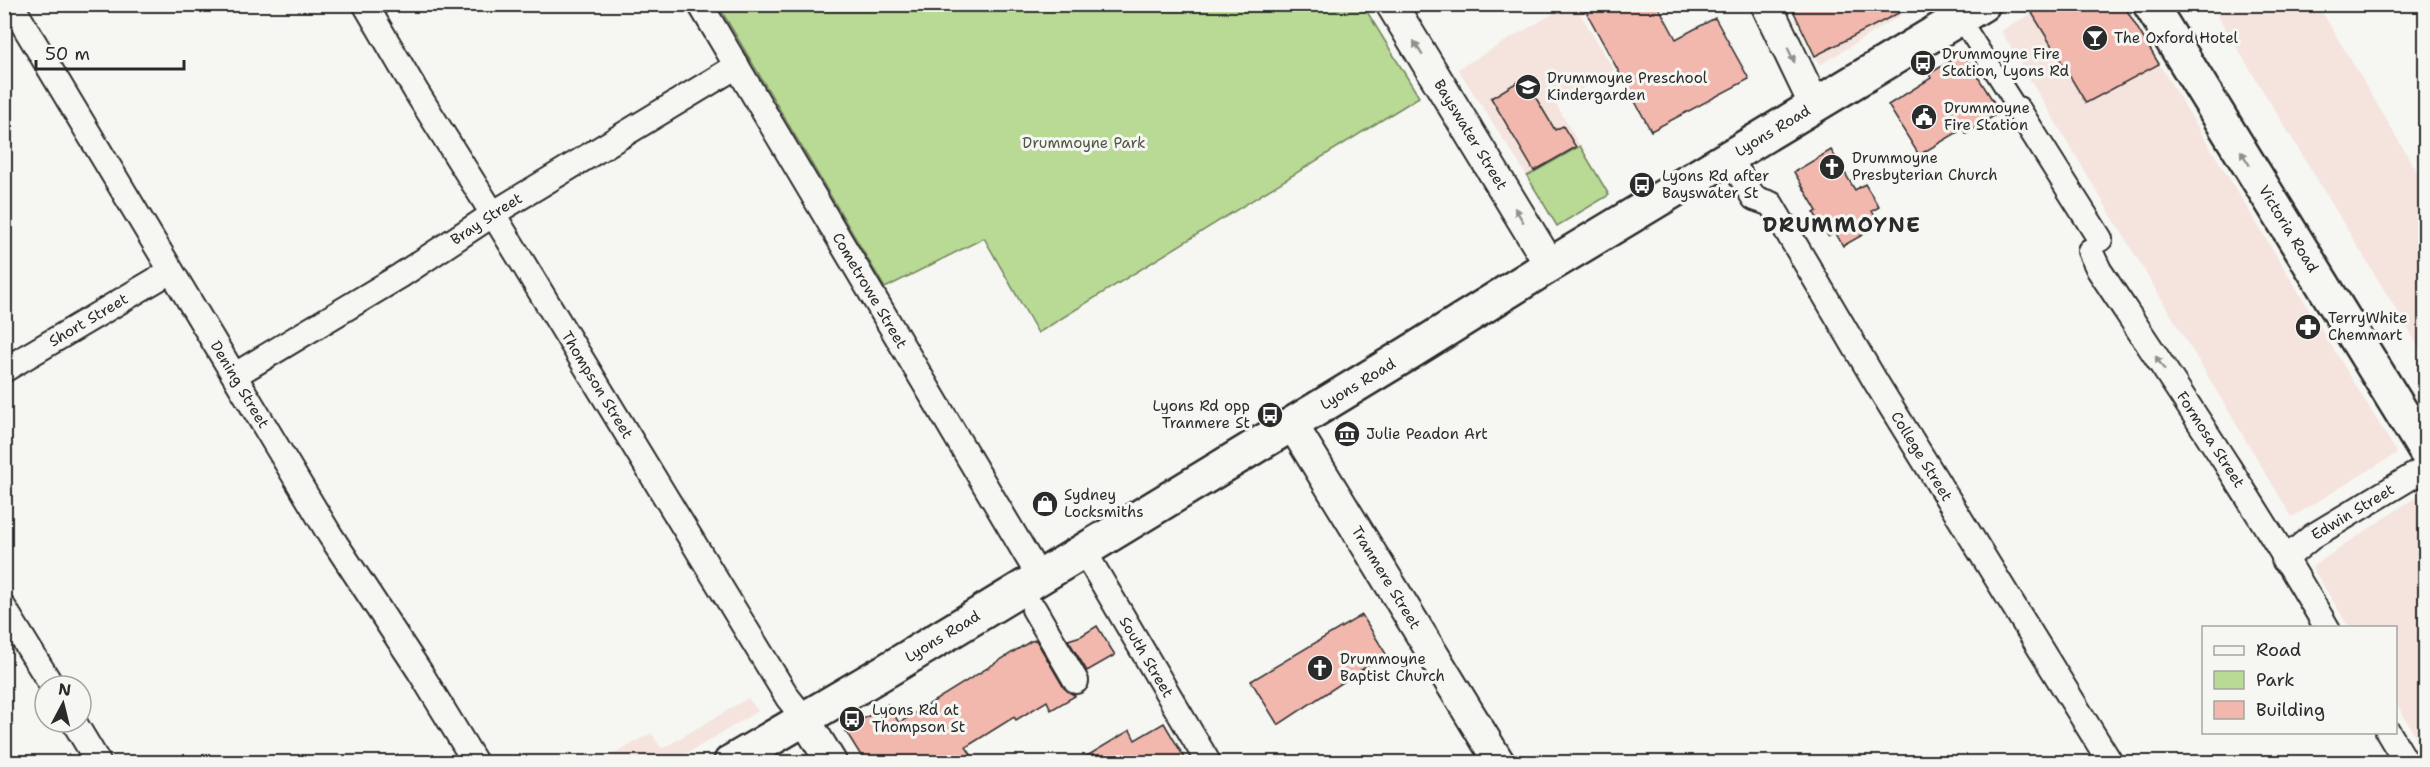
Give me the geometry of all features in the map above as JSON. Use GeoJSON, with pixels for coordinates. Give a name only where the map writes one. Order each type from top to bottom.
{"type":"FeatureCollection","features":[{"type":"Feature","properties":{"kind":"main road","name":"Victoria Road"},"geometry":{"type":"LineString","coordinates":[[2151,4],[2426,452]]}},
{"type":"Feature","properties":{"kind":"main road","name":"Victoria Road"},"geometry":{"type":"LineString","coordinates":[[2178,4],[2426,413]]}},
{"type":"Feature","properties":{"kind":"main road","name":"Lyons Road"},"geometry":{"type":"LineString","coordinates":[[731,762],[1040,578],[1550,265],[1971,11]]}},
{"type":"Feature","properties":{"kind":"street","name":"Dening Street"},"geometry":{"type":"LineString","coordinates":[[11,4],[330,536],[420,672],[475,762]]}},
{"type":"Feature","properties":{"kind":"street","name":"Thompson Street"},"geometry":{"type":"LineString","coordinates":[[365,4],[417,93],[788,698],[804,718],[831,762]]}},
{"type":"Feature","properties":{"kind":"street","name":"Cometrowe Street"},"geometry":{"type":"LineString","coordinates":[[700,4],[1040,578]]}},
{"type":"Feature","properties":{"kind":"street","name":"Bayswater Street"},"geometry":{"type":"LineString","coordinates":[[1391,4],[1550,265]]}},
{"type":"Feature","properties":{"kind":"street"},"geometry":{"type":"LineString","coordinates":[[1766,4],[1815,106]]}},
{"type":"Feature","properties":{"kind":"street","name":"Formosa Street"},"geometry":{"type":"LineString","coordinates":[[1971,11],[2018,108],[2095,245],[2099,270],[2250,499],[2284,560],[2326,626]]}},
{"type":"Feature","properties":{"kind":"street","name":"Bray Street"},"geometry":{"type":"LineString","coordinates":[[235,375],[400,276],[493,214],[737,66]]}},
{"type":"Feature","properties":{"kind":"street","name":"College Street"},"geometry":{"type":"LineString","coordinates":[[1729,157],[1754,198],[1771,204],[1877,384],[2110,762]]}},
{"type":"Feature","properties":{"kind":"street","name":"Short Street"},"geometry":{"type":"LineString","coordinates":[[4,370],[171,271]]}},
{"type":"Feature","properties":{"kind":"street","name":"Tranmere Street"},"geometry":{"type":"LineString","coordinates":[[1292,424],[1499,762]]}},
{"type":"Feature","properties":{"kind":"street","name":"Edwin Street"},"geometry":{"type":"LineString","coordinates":[[2284,560],[2313,536],[2426,468]]}},
{"type":"Feature","properties":{"kind":"street","name":"South Street"},"geometry":{"type":"LineString","coordinates":[[1084,551],[1208,762]]}},
{"type":"Feature","properties":{"kind":"street"},"geometry":{"type":"LineString","coordinates":[[4,608],[45,674]]}},
{"type":"Feature","properties":{"kind":"street"},"geometry":{"type":"LineString","coordinates":[[1034,609],[1076,681]]}},
{"type":"Feature","properties":{"kind":"street"},"geometry":{"type":"LineString","coordinates":[[81,734],[98,762]]}},
{"type":"Feature","properties":{"kind":"street"},"geometry":{"type":"LineString","coordinates":[[2389,734],[2406,762]]}},
{"type":"Feature","properties":{"kind":"shaded area","name":"Drummoyne Preschool Kindergarden"},"geometry":{"type":"Polygon","coordinates":[[[1574,4],[1614,70],[1556,104],[1580,146],[1527,176],[1458,69],[1568,5],[1574,4]]]}},
{"type":"Feature","properties":{"kind":"shaded area"},"geometry":{"type":"Polygon","coordinates":[[[1790,5],[1917,5],[1820,65],[1790,5]]]}},
{"type":"Feature","properties":{"kind":"shaded area"},"geometry":{"type":"Polygon","coordinates":[[[2046,5],[2123,5],[2397,453],[2292,517],[2001,31],[2046,5]]]}},
{"type":"Feature","properties":{"kind":"shaded area"},"geometry":{"type":"Polygon","coordinates":[[[2211,5],[2318,5],[2425,185],[2425,357],[2211,5]]]}},
{"type":"Feature","properties":{"kind":"shaded area"},"geometry":{"type":"Polygon","coordinates":[[[2416,497],[2426,499],[2425,752],[2397,705],[2397,626],[2348,626],[2312,567],[2416,497]]]}},
{"type":"Feature","properties":{"kind":"shaded area"},"geometry":{"type":"Polygon","coordinates":[[[748,698],[758,711],[673,762],[601,762],[651,733],[662,749],[748,698]]]}},
{"type":"Feature","properties":{"kind":"green space","name":"Drummoyne Park"},"geometry":{"type":"Polygon","coordinates":[[[718,5],[1363,5],[1419,97],[1038,333],[984,238],[885,288],[718,5]]]}},
{"type":"Feature","properties":{"kind":"green space"},"geometry":{"type":"Polygon","coordinates":[[[1580,146],[1609,195],[1557,226],[1527,176],[1580,146]]]}},
{"type":"Feature","properties":{"kind":"building"},"geometry":{"type":"Polygon","coordinates":[[[1582,4],[1657,4],[1676,39],[1715,18],[1749,79],[1651,131],[1582,4]]]}},
{"type":"Feature","properties":{"kind":"building"},"geometry":{"type":"Polygon","coordinates":[[[1790,4],[1916,4],[1815,56],[1790,4]]]}},
{"type":"Feature","properties":{"kind":"building","name":"The Oxford Hotel"},"geometry":{"type":"Polygon","coordinates":[[[2046,4],[2123,4],[2159,64],[2086,103],[2032,13],[2046,4]]]}},
{"type":"Feature","properties":{"kind":"building"},"geometry":{"type":"Polygon","coordinates":[[[1963,53],[2000,112],[1966,134],[1963,129],[1919,155],[1888,105],[1931,78],[1929,74],[1963,53]]]}},
{"type":"Feature","properties":{"kind":"building"},"geometry":{"type":"Polygon","coordinates":[[[1524,78],[1555,130],[1563,126],[1576,147],[1534,171],[1491,98],[1524,78]]]}},
{"type":"Feature","properties":{"kind":"building"},"geometry":{"type":"Polygon","coordinates":[[[1831,150],[1855,190],[1865,184],[1879,207],[1872,211],[1880,225],[1843,246],[1835,232],[1828,236],[1814,213],[1817,211],[1794,172],[1831,150]]]}},
{"type":"Feature","properties":{"kind":"building","name":"Drummoyne Baptist Church"},"geometry":{"type":"Polygon","coordinates":[[[1362,615],[1386,654],[1278,725],[1251,681],[1362,615]]]}},
{"type":"Feature","properties":{"kind":"building"},"geometry":{"type":"Polygon","coordinates":[[[1097,626],[1115,655],[1087,671],[1068,640],[1081,636],[1097,626]]]}},
{"type":"Feature","properties":{"kind":"building"},"geometry":{"type":"Polygon","coordinates":[[[1036,640],[1064,688],[1075,696],[1051,710],[1047,701],[1016,720],[1014,717],[966,747],[976,762],[865,762],[845,730],[888,704],[899,723],[1036,640]]]}},
{"type":"Feature","properties":{"kind":"building"},"geometry":{"type":"Polygon","coordinates":[[[1164,723],[1187,762],[1077,762],[1130,730],[1135,740],[1164,723]]]}},
{"type":"Feature","properties":{"kind":"place","name":"The Oxford Hotel"},"geometry":{"type":"Point","coordinates":[2095,38]}},
{"type":"Feature","properties":{"kind":"place","name":"Drummoyne Fire Station, Lyons Rd"},"geometry":{"type":"Point","coordinates":[1923,63]}},
{"type":"Feature","properties":{"kind":"place","name":"Drummoyne Preschool Kindergarden"},"geometry":{"type":"Point","coordinates":[1528,87]}},
{"type":"Feature","properties":{"kind":"place","name":"Drummoyne Fire Station"},"geometry":{"type":"Point","coordinates":[1924,117]}},
{"type":"Feature","properties":{"kind":"place","name":"Drummoyne Presbyterian Church"},"geometry":{"type":"Point","coordinates":[1832,167]}},
{"type":"Feature","properties":{"kind":"place","name":"Lyons Rd after Bayswater St"},"geometry":{"type":"Point","coordinates":[1642,185]}},
{"type":"Feature","properties":{"kind":"place","name":"TerryWhite Chemmart"},"geometry":{"type":"Point","coordinates":[2308,327]}},
{"type":"Feature","properties":{"kind":"place","name":"Lyons Rd opp Tranmere St"},"geometry":{"type":"Point","coordinates":[1270,415]}},
{"type":"Feature","properties":{"kind":"place","name":"Julie Peadon Art"},"geometry":{"type":"Point","coordinates":[1347,434]}},
{"type":"Feature","properties":{"kind":"place","name":"Sydney Locksmiths"},"geometry":{"type":"Point","coordinates":[1045,504]}},
{"type":"Feature","properties":{"kind":"place","name":"Drummoyne Baptist Church"},"geometry":{"type":"Point","coordinates":[1320,668]}},
{"type":"Feature","properties":{"kind":"place","name":"Lyons Rd at Thompson St"},"geometry":{"type":"Point","coordinates":[852,719]}},
{"type":"Feature","properties":{"kind":"district","name":"DRUMMOYNE"},"geometry":{"type":"Point","coordinates":[1842,225]}}]}
